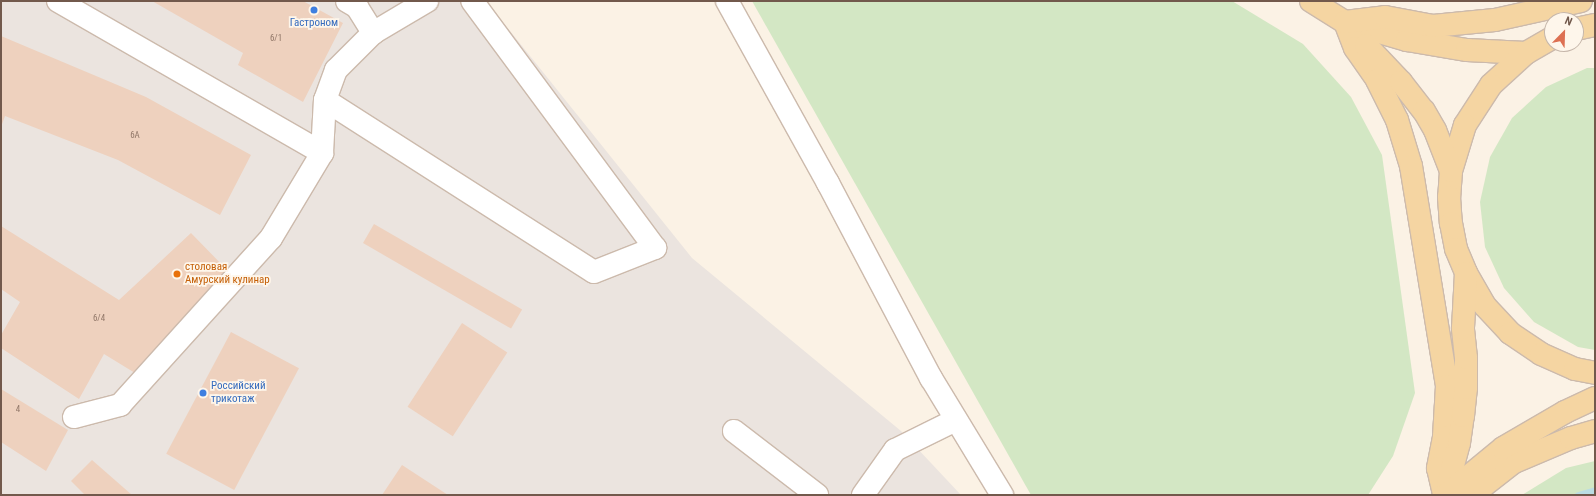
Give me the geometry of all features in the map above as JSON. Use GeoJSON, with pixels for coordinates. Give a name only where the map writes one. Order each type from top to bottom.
{"type":"FeatureCollection","features":[{"type":"Feature","properties":{"kind":"main road"},"geometry":{"type":"LineString","coordinates":[[1311,1],[1345,22],[1376,32],[1439,46],[1467,50],[1526,53]]}},
{"type":"Feature","properties":{"kind":"main road"},"geometry":{"type":"LineString","coordinates":[[1345,22],[1386,17],[1433,26],[1495,20],[1581,1]]}},
{"type":"Feature","properties":{"kind":"main road"},"geometry":{"type":"LineString","coordinates":[[1345,22],[1414,96],[1435,130],[1451,171]]}},
{"type":"Feature","properties":{"kind":"main road"},"geometry":{"type":"LineString","coordinates":[[1345,22],[1355,48],[1377,80],[1397,120],[1411,166],[1447,386],[1444,437],[1438,468],[1446,495]]}},
{"type":"Feature","properties":{"kind":"main road"},"geometry":{"type":"LineString","coordinates":[[1584,27],[1595,25]]}},
{"type":"Feature","properties":{"kind":"main road"},"geometry":{"type":"LineString","coordinates":[[1544,43],[1526,53],[1491,85],[1465,125],[1451,171],[1449,197],[1451,223],[1456,249],[1466,274],[1485,306],[1510,333],[1540,354],[1575,369],[1595,373]]}},
{"type":"Feature","properties":{"kind":"main road"},"geometry":{"type":"LineString","coordinates":[[1446,495],[1459,443],[1466,388],[1466,358],[1463,328],[1466,274]]}},
{"type":"Feature","properties":{"kind":"main road"},"geometry":{"type":"LineString","coordinates":[[1446,495],[1503,448],[1565,412],[1595,398]]}},
{"type":"Feature","properties":{"kind":"main road"},"geometry":{"type":"LineString","coordinates":[[1446,495],[1483,486],[1514,462],[1571,438],[1595,431]]}},
{"type":"Feature","properties":{"kind":"lane"},"geometry":{"type":"LineString","coordinates":[[58,1],[322,153]]}},
{"type":"Feature","properties":{"kind":"lane"},"geometry":{"type":"LineString","coordinates":[[347,1],[357,7],[373,33]]}},
{"type":"Feature","properties":{"kind":"lane"},"geometry":{"type":"LineString","coordinates":[[74,417],[120,405],[271,238],[322,153],[325,100],[336,70],[373,33],[427,1]]}},
{"type":"Feature","properties":{"kind":"lane"},"geometry":{"type":"LineString","coordinates":[[325,100],[594,272],[655,248],[472,1]]}},
{"type":"Feature","properties":{"kind":"lane"},"geometry":{"type":"LineString","coordinates":[[727,1],[828,183],[931,378],[1002,495]]}},
{"type":"Feature","properties":{"kind":"lane"},"geometry":{"type":"LineString","coordinates":[[863,495],[895,450],[956,420]]}},
{"type":"Feature","properties":{"kind":"lane"},"geometry":{"type":"LineString","coordinates":[[734,431],[817,495]]}},
{"type":"Feature","properties":{"kind":"shaded area"},"geometry":{"type":"Polygon","coordinates":[[[1,1],[486,1],[692,258],[901,431],[961,495],[1,495],[1,1]]]}},
{"type":"Feature","properties":{"kind":"green space"},"geometry":{"type":"Polygon","coordinates":[[[752,1],[1232,1],[1303,44],[1351,97],[1382,155],[1415,393],[1393,456],[1368,495],[1031,495],[752,1]]]}},
{"type":"Feature","properties":{"kind":"green space"},"geometry":{"type":"Polygon","coordinates":[[[1587,68],[1595,68],[1595,350],[1578,347],[1534,322],[1504,288],[1485,247],[1480,202],[1490,157],[1512,118],[1546,87],[1587,68]]]}},
{"type":"Feature","properties":{"kind":"green space"},"geometry":{"type":"Polygon","coordinates":[[[1595,461],[1595,495],[1522,495],[1566,468],[1595,461]]]}},
{"type":"Feature","properties":{"kind":"building"},"geometry":{"type":"Polygon","coordinates":[[[152,1],[303,1],[343,23],[303,102],[238,65],[243,53],[152,1]]]}},
{"type":"Feature","properties":{"kind":"building"},"geometry":{"type":"Polygon","coordinates":[[[1,36],[146,97],[251,155],[220,215],[118,160],[5,116],[1,127],[1,36]]]}},
{"type":"Feature","properties":{"kind":"building"},"geometry":{"type":"Polygon","coordinates":[[[374,224],[522,310],[511,329],[363,243],[374,224]]]}},
{"type":"Feature","properties":{"kind":"building"},"geometry":{"type":"Polygon","coordinates":[[[1,226],[119,300],[191,233],[230,273],[135,373],[104,354],[79,399],[1,348],[1,335],[20,302],[1,289],[1,226]]]}},
{"type":"Feature","properties":{"kind":"building"},"geometry":{"type":"Polygon","coordinates":[[[462,323],[507,352],[453,436],[408,407],[462,323]]]}},
{"type":"Feature","properties":{"kind":"building"},"geometry":{"type":"Polygon","coordinates":[[[231,332],[299,368],[234,490],[166,454],[231,332]]]}},
{"type":"Feature","properties":{"kind":"building"},"geometry":{"type":"Polygon","coordinates":[[[1,389],[68,430],[46,471],[1,442],[1,389]]]}},
{"type":"Feature","properties":{"kind":"building"},"geometry":{"type":"Polygon","coordinates":[[[92,460],[132,495],[85,495],[71,481],[92,460]]]}},
{"type":"Feature","properties":{"kind":"building"},"geometry":{"type":"Polygon","coordinates":[[[402,465],[448,495],[382,495],[402,465]]]}},
{"type":"Feature","properties":{"kind":"waterway"},"geometry":{"type":"LineString","coordinates":[[1578,495],[1595,490]]}},
{"type":"Feature","properties":{"kind":"place","name":"Гастроном"},"geometry":{"type":"Point","coordinates":[314,10]}},
{"type":"Feature","properties":{"kind":"place","name":"столовая Амурский кулинар"},"geometry":{"type":"Point","coordinates":[177,274]}},
{"type":"Feature","properties":{"kind":"place","name":"Российский трикотаж"},"geometry":{"type":"Point","coordinates":[203,393]}}]}
